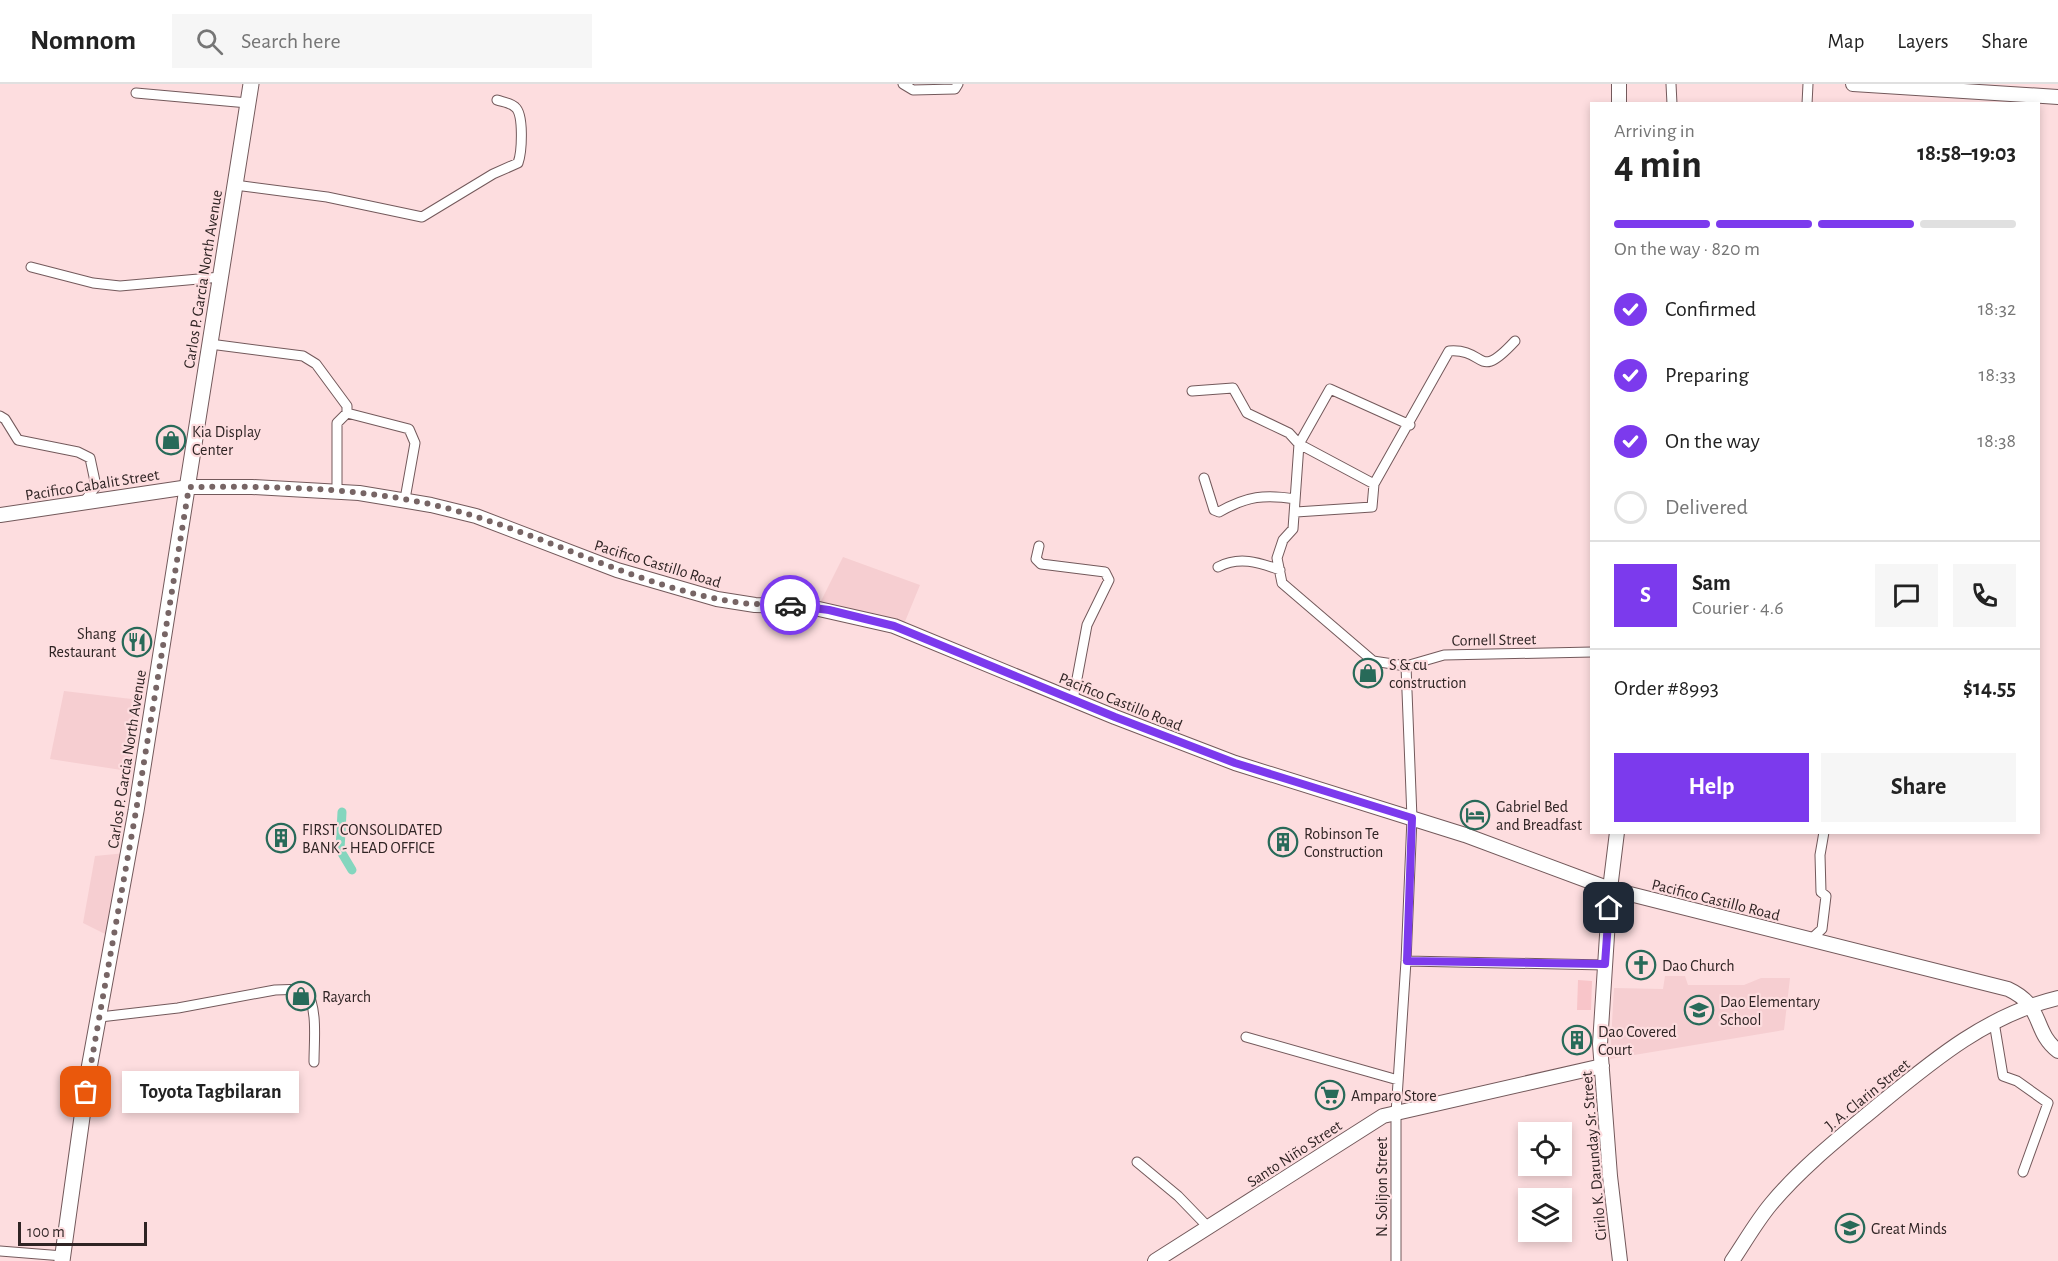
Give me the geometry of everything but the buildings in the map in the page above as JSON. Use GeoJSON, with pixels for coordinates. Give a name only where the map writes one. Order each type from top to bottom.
{"type":"FeatureCollection","features":[{"type":"Feature","properties":{"kind":"main road","name":"Carlos P. Garcia North Avenue"},"geometry":{"type":"LineString","coordinates":[[63,1259],[87,1083],[189,487],[251,84]]}},
{"type":"Feature","properties":{"kind":"main road"},"geometry":{"type":"LineString","coordinates":[[1619,102],[1620,84]]}},
{"type":"Feature","properties":{"kind":"main road"},"geometry":{"type":"LineString","coordinates":[[1853,84],[1993,98],[2058,97]]}},
{"type":"Feature","properties":{"kind":"main road","name":"Pacifico Castillo Road"},"geometry":{"type":"LineString","coordinates":[[189,487],[337,492],[405,499],[476,516],[617,570],[717,599],[755,604],[810,606],[883,623],[976,658],[1073,700],[1293,783],[1412,818],[1610,889],[1989,983],[2016,993],[2031,1004]]}},
{"type":"Feature","properties":{"kind":"main road","name":"Pacifico Cabalit Street"},"geometry":{"type":"LineString","coordinates":[[0,515],[189,487]]}},
{"type":"Feature","properties":{"kind":"main road","name":"Cirilo K. Darunday Sr. Street"},"geometry":{"type":"LineString","coordinates":[[1617,834],[1610,889],[1600,1044],[1610,1176],[1620,1261]]}},
{"type":"Feature","properties":{"kind":"main road","name":"J. A. Clarin Street"},"geometry":{"type":"LineString","coordinates":[[1732,1261],[1771,1204],[1823,1150],[1923,1068],[1974,1031],[2031,1004],[2058,998]]}},
{"type":"Feature","properties":{"kind":"main road"},"geometry":{"type":"LineString","coordinates":[[2031,1004],[2040,1027],[2058,1051]]}},
{"type":"Feature","properties":{"kind":"main road","name":"Santo Niño Street"},"geometry":{"type":"LineString","coordinates":[[1155,1261],[1383,1116],[1602,1066]]}},
{"type":"Feature","properties":{"kind":"street"},"geometry":{"type":"LineString","coordinates":[[903,84],[913,90],[955,88],[958,84]]}},
{"type":"Feature","properties":{"kind":"street"},"geometry":{"type":"LineString","coordinates":[[1671,84],[1672,102]]}},
{"type":"Feature","properties":{"kind":"street"},"geometry":{"type":"LineString","coordinates":[[1807,102],[1808,84]]}},
{"type":"Feature","properties":{"kind":"street"},"geometry":{"type":"LineString","coordinates":[[136,93],[248,103]]}},
{"type":"Feature","properties":{"kind":"street"},"geometry":{"type":"LineString","coordinates":[[235,185],[327,197],[422,217],[493,174],[519,163],[522,136],[519,111],[514,105],[497,100]]}},
{"type":"Feature","properties":{"kind":"street"},"geometry":{"type":"LineString","coordinates":[[31,267],[93,283],[120,286],[145,286],[220,277]]}},
{"type":"Feature","properties":{"kind":"street"},"geometry":{"type":"LineString","coordinates":[[1296,512],[1372,507],[1374,484],[1410,425],[1449,351],[1455,350],[1488,363],[1496,361],[1515,341]]}},
{"type":"Feature","properties":{"kind":"street"},"geometry":{"type":"LineString","coordinates":[[210,344],[303,356],[316,363],[346,406],[347,413]]}},
{"type":"Feature","properties":{"kind":"street"},"geometry":{"type":"LineString","coordinates":[[1192,391],[1233,388],[1247,413],[1289,433],[1299,444],[1374,484]]}},
{"type":"Feature","properties":{"kind":"street"},"geometry":{"type":"LineString","coordinates":[[1410,425],[1330,389],[1299,444],[1293,529],[1283,540],[1277,558],[1282,583],[1373,661],[1406,666],[1412,818]]}},
{"type":"Feature","properties":{"kind":"street"},"geometry":{"type":"LineString","coordinates":[[337,492],[337,423],[347,413]]}},
{"type":"Feature","properties":{"kind":"street"},"geometry":{"type":"LineString","coordinates":[[347,413],[410,429],[415,443],[405,499]]}},
{"type":"Feature","properties":{"kind":"street"},"geometry":{"type":"LineString","coordinates":[[0,416],[5,418],[18,440],[78,452],[90,458],[96,486],[84,502]]}},
{"type":"Feature","properties":{"kind":"street"},"geometry":{"type":"LineString","coordinates":[[1204,478],[1214,510],[1219,512],[1241,499],[1284,496],[1295,499]]}},
{"type":"Feature","properties":{"kind":"street"},"geometry":{"type":"LineString","coordinates":[[1039,546],[1036,559],[1041,564],[1105,572],[1109,580],[1087,625],[1073,700]]}},
{"type":"Feature","properties":{"kind":"street"},"geometry":{"type":"LineString","coordinates":[[1218,567],[1231,561],[1254,561],[1280,570]]}},
{"type":"Feature","properties":{"kind":"street","name":"Cornell Street"},"geometry":{"type":"LineString","coordinates":[[1406,666],[1444,655],[1590,652]]}},
{"type":"Feature","properties":{"kind":"street","name":"N. Solijon Street"},"geometry":{"type":"LineString","coordinates":[[1396,1261],[1396,1113],[1407,961],[1412,818]]}},
{"type":"Feature","properties":{"kind":"street"},"geometry":{"type":"LineString","coordinates":[[1810,940],[1822,929],[1826,896],[1821,892],[1820,855],[1824,834]]}},
{"type":"Feature","properties":{"kind":"street"},"geometry":{"type":"LineString","coordinates":[[1407,961],[1605,964]]}},
{"type":"Feature","properties":{"kind":"street"},"geometry":{"type":"LineString","coordinates":[[100,1017],[178,1008],[274,990],[306,989],[312,998],[314,1016],[314,1062]]}},
{"type":"Feature","properties":{"kind":"street"},"geometry":{"type":"LineString","coordinates":[[1994,1022],[2003,1076],[2017,1081],[2048,1103],[2022,1172]]}},
{"type":"Feature","properties":{"kind":"street"},"geometry":{"type":"LineString","coordinates":[[1246,1037],[1398,1080]]}},
{"type":"Feature","properties":{"kind":"street"},"geometry":{"type":"LineString","coordinates":[[1137,1162],[1178,1196],[1209,1228]]}},
{"type":"Feature","properties":{"kind":"street"},"geometry":{"type":"LineString","coordinates":[[0,1251],[63,1259]]}},
{"type":"Feature","properties":{"kind":"shaded area"},"geometry":{"type":"Polygon","coordinates":[[[843,557],[920,585],[904,624],[820,603],[843,557]]]}},
{"type":"Feature","properties":{"kind":"shaded area"},"geometry":{"type":"Polygon","coordinates":[[[64,691],[140,700],[128,771],[50,759],[64,691]]]}},
{"type":"Feature","properties":{"kind":"shaded area"},"geometry":{"type":"Polygon","coordinates":[[[126,853],[111,937],[83,923],[95,856],[126,853]]]}},
{"type":"Feature","properties":{"kind":"shaded area","name":"Dao Elementary School"},"geometry":{"type":"Polygon","coordinates":[[[1665,976],[1685,976],[1688,985],[1744,985],[1761,978],[1790,978],[1784,1030],[1610,1059],[1614,988],[1663,989],[1665,976]]]}},
{"type":"Feature","properties":{"kind":"shaded area"},"geometry":{"type":"Polygon","coordinates":[[[1578,980],[1592,981],[1591,1010],[1577,1010],[1578,980]]]}},
{"type":"Feature","properties":{"kind":"waterway"},"geometry":{"type":"LineString","coordinates":[[342,812],[340,850],[352,870]]}},
{"type":"Feature","properties":{"kind":"way so far"},"geometry":{"type":"LineString","coordinates":[[86,1092],[136,811],[189,487],[314,490],[405,499],[476,516],[617,570],[717,599],[737,603],[790,605]]}},
{"type":"Feature","properties":{"kind":"place","name":"Kia Display Center"},"geometry":{"type":"Point","coordinates":[171,440]}},
{"type":"Feature","properties":{"kind":"place","name":"Shang Restaurant"},"geometry":{"type":"Point","coordinates":[137,642]}},
{"type":"Feature","properties":{"kind":"place","name":"S & cu construction"},"geometry":{"type":"Point","coordinates":[1368,673]}},
{"type":"Feature","properties":{"kind":"place","name":"Gabriel Bed and Breadfast"},"geometry":{"type":"Point","coordinates":[1475,815]}},
{"type":"Feature","properties":{"kind":"place","name":"FIRST CONSOLIDATED BANK - HEAD OFFICE"},"geometry":{"type":"Point","coordinates":[281,838]}},
{"type":"Feature","properties":{"kind":"place","name":"Robinson Te Construction"},"geometry":{"type":"Point","coordinates":[1283,842]}},
{"type":"Feature","properties":{"kind":"place","name":"Dao Church"},"geometry":{"type":"Point","coordinates":[1641,965]}},
{"type":"Feature","properties":{"kind":"place","name":"Rayarch"},"geometry":{"type":"Point","coordinates":[301,996]}},
{"type":"Feature","properties":{"kind":"place","name":"Dao Elementary School"},"geometry":{"type":"Point","coordinates":[1699,1010]}},
{"type":"Feature","properties":{"kind":"place","name":"Dao Covered Court"},"geometry":{"type":"Point","coordinates":[1577,1040]}},
{"type":"Feature","properties":{"kind":"place","name":"Toyota Tagbilaran"},"geometry":{"type":"Point","coordinates":[86,1092]}},
{"type":"Feature","properties":{"kind":"place","name":"Amparo Store"},"geometry":{"type":"Point","coordinates":[1330,1095]}},
{"type":"Feature","properties":{"kind":"place","name":"Great Minds"},"geometry":{"type":"Point","coordinates":[1850,1228]}},
{"type":"Feature","properties":{"kind":"route"},"geometry":{"type":"LineString","coordinates":[[790,605],[810,606],[894,626],[1115,717],[1235,763],[1293,783],[1412,818],[1407,961],[1605,964],[1609,908]]}}]}
